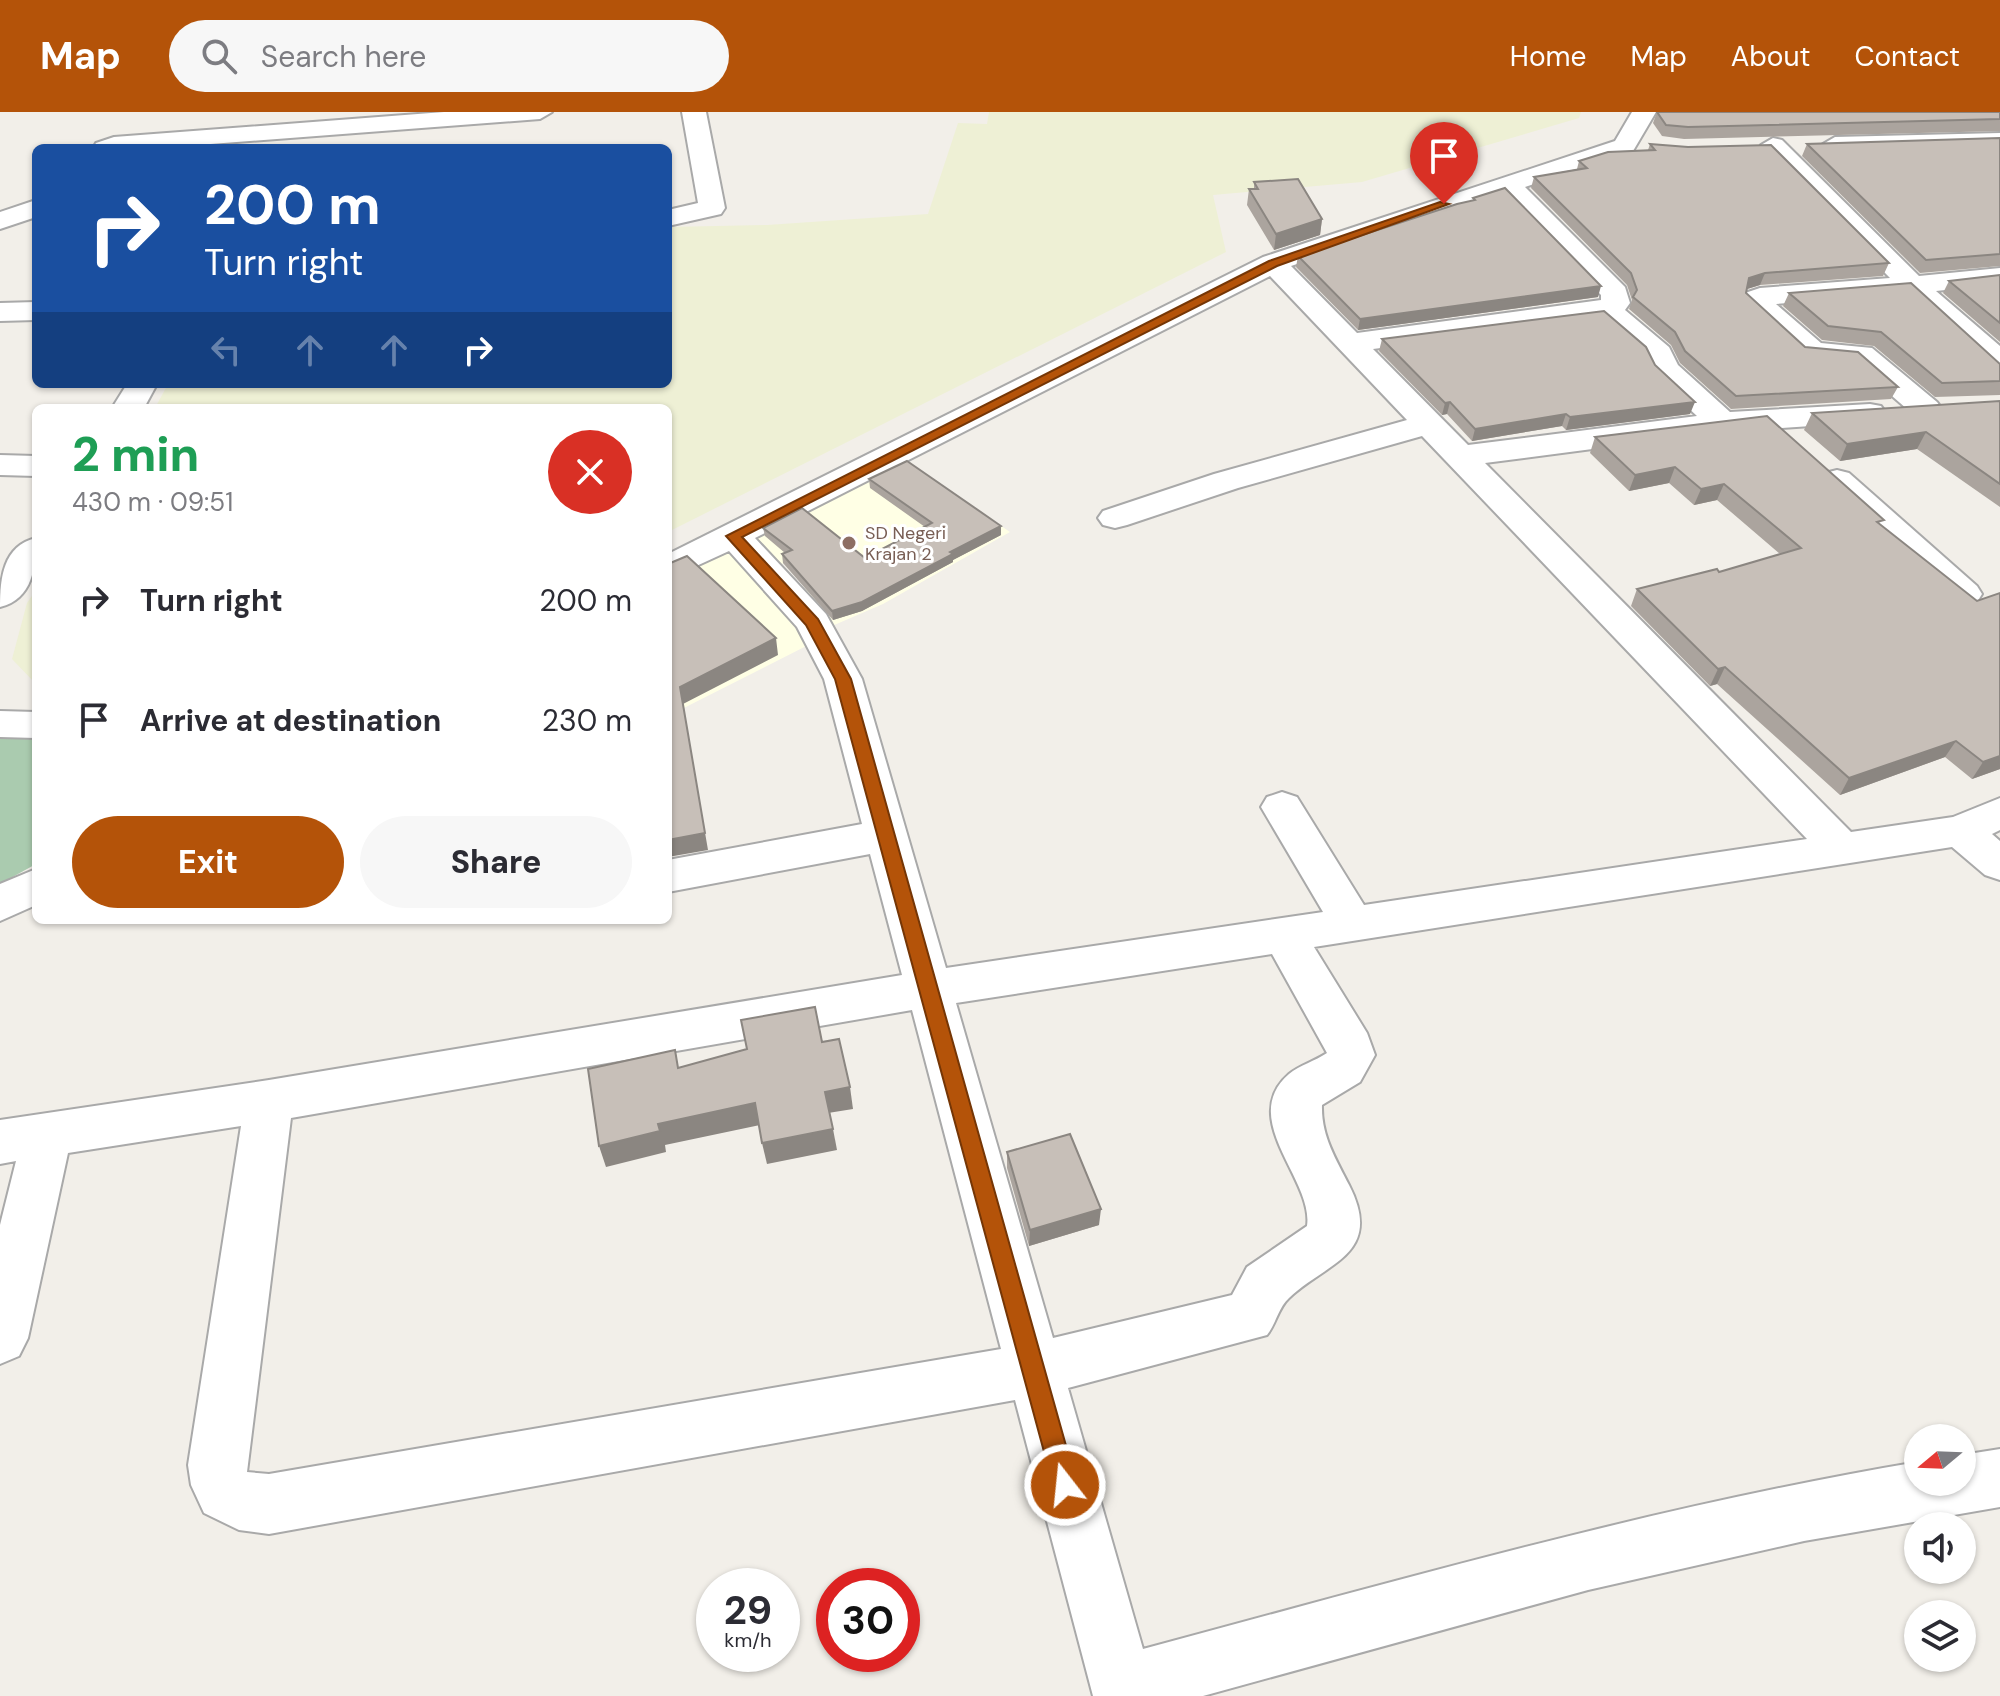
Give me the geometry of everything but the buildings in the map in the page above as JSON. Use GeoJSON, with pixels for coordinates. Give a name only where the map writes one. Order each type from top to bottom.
{"type":"FeatureCollection","features":[{"type":"Feature","properties":{"kind":"street"},"geometry":{"type":"LineString","coordinates":[[200,144],[296,140],[540,112]]}},
{"type":"Feature","properties":{"kind":"street"},"geometry":{"type":"LineString","coordinates":[[672,217],[712,208],[694,112]]}},
{"type":"Feature","properties":{"kind":"street"},"geometry":{"type":"LineString","coordinates":[[672,566],[1273,263],[1422,211],[1510,187],[1640,144],[1644,112]]}},
{"type":"Feature","properties":{"kind":"street"},"geometry":{"type":"LineString","coordinates":[[1744,146],[2000,140]]}},
{"type":"Feature","properties":{"kind":"street"},"geometry":{"type":"LineString","coordinates":[[1773,145],[1912,285],[2000,362]]}},
{"type":"Feature","properties":{"kind":"street"},"geometry":{"type":"LineString","coordinates":[[1348,343],[1607,310],[1618,298],[1615,293],[1510,187]]}},
{"type":"Feature","properties":{"kind":"street"},"geometry":{"type":"LineString","coordinates":[[0,221],[32,209]]}},
{"type":"Feature","properties":{"kind":"street"},"geometry":{"type":"LineString","coordinates":[[1273,263],[1841,848]]}},
{"type":"Feature","properties":{"kind":"street"},"geometry":{"type":"LineString","coordinates":[[1460,456],[1722,422],[1940,408],[1861,354],[1809,350],[1755,299],[2000,276]]}},
{"type":"Feature","properties":{"kind":"street"},"geometry":{"type":"LineString","coordinates":[[1607,310],[1658,353],[1664,369],[1722,422]]}},
{"type":"Feature","properties":{"kind":"street"},"geometry":{"type":"LineString","coordinates":[[0,312],[32,311]]}},
{"type":"Feature","properties":{"kind":"street"},"geometry":{"type":"LineString","coordinates":[[1967,332],[2000,328]]}},
{"type":"Feature","properties":{"kind":"street"},"geometry":{"type":"LineString","coordinates":[[1770,420],[1964,594]]}},
{"type":"Feature","properties":{"kind":"street"},"geometry":{"type":"LineString","coordinates":[[1115,518],[1226,481],[1428,424]]}},
{"type":"Feature","properties":{"kind":"street"},"geometry":{"type":"LineString","coordinates":[[0,465],[32,466]]}},
{"type":"Feature","properties":{"kind":"street"},"geometry":{"type":"LineString","coordinates":[[734,536],[813,622],[843,679],[1032,1370],[1124,1691],[1588,1560],[1804,1511],[2000,1478]]}},
{"type":"Feature","properties":{"kind":"street"},"geometry":{"type":"LineString","coordinates":[[0,596],[32,553]]}},
{"type":"Feature","properties":{"kind":"street"},"geometry":{"type":"LineString","coordinates":[[0,724],[32,725]]}},
{"type":"Feature","properties":{"kind":"street"},"geometry":{"type":"LineString","coordinates":[[1282,807],[1352,923]]}},
{"type":"Feature","properties":{"kind":"street"},"geometry":{"type":"LineString","coordinates":[[0,1338],[24,1139],[269,1101],[929,989],[1960,831],[2000,813]]}},
{"type":"Feature","properties":{"kind":"street"},"geometry":{"type":"LineString","coordinates":[[1960,831],[2000,864]]}},
{"type":"Feature","properties":{"kind":"street"},"geometry":{"type":"LineString","coordinates":[[672,875],[888,835]]}},
{"type":"Feature","properties":{"kind":"street"},"geometry":{"type":"LineString","coordinates":[[0,904],[32,887]]}},
{"type":"Feature","properties":{"kind":"street"},"geometry":{"type":"LineString","coordinates":[[269,1101],[217,1481],[227,1497],[243,1503],[269,1504],[1032,1370],[1248,1317],[1268,1283],[1318,1252],[1327,1241],[1335,1216],[1298,1127],[1297,1110],[1299,1100],[1311,1084],[1349,1065],[1353,1053],[1283,934]]}},
{"type":"Feature","properties":{"kind":"shaded area"},"geometry":{"type":"Polygon","coordinates":[[[989,112],[1581,112],[1579,118],[1362,182],[1213,195],[1226,252],[672,530],[672,404],[157,404],[166,388],[672,388],[672,227],[767,225],[928,214],[958,123],[987,124],[989,112]]]}},
{"type":"Feature","properties":{"kind":"shaded area"},"geometry":{"type":"Polygon","coordinates":[[[897,455],[1010,532],[883,604],[832,626],[734,532],[897,455]],[[813,551],[777,566],[803,590],[838,574],[813,551]]]}},
{"type":"Feature","properties":{"kind":"shaded area"},"geometry":{"type":"Polygon","coordinates":[[[724,550],[826,636],[672,714],[672,689],[690,568],[724,550]]]}},
{"type":"Feature","properties":{"kind":"shaded area"},"geometry":{"type":"Polygon","coordinates":[[[32,596],[32,680],[12,659],[27,603],[32,596]]]}},
{"type":"Feature","properties":{"kind":"shaded area"},"geometry":{"type":"Polygon","coordinates":[[[0,713],[32,716],[32,866],[0,884],[0,713]]]}},
{"type":"Feature","properties":{"kind":"place","name":"SD Negeri Krajan 2"},"geometry":{"type":"Point","coordinates":[849,543]}},
{"type":"Feature","properties":{"kind":"route"},"geometry":{"type":"LineString","coordinates":[[1065,1485],[872,773],[843,679],[813,622],[734,536],[1273,263],[1444,204]]}}]}
